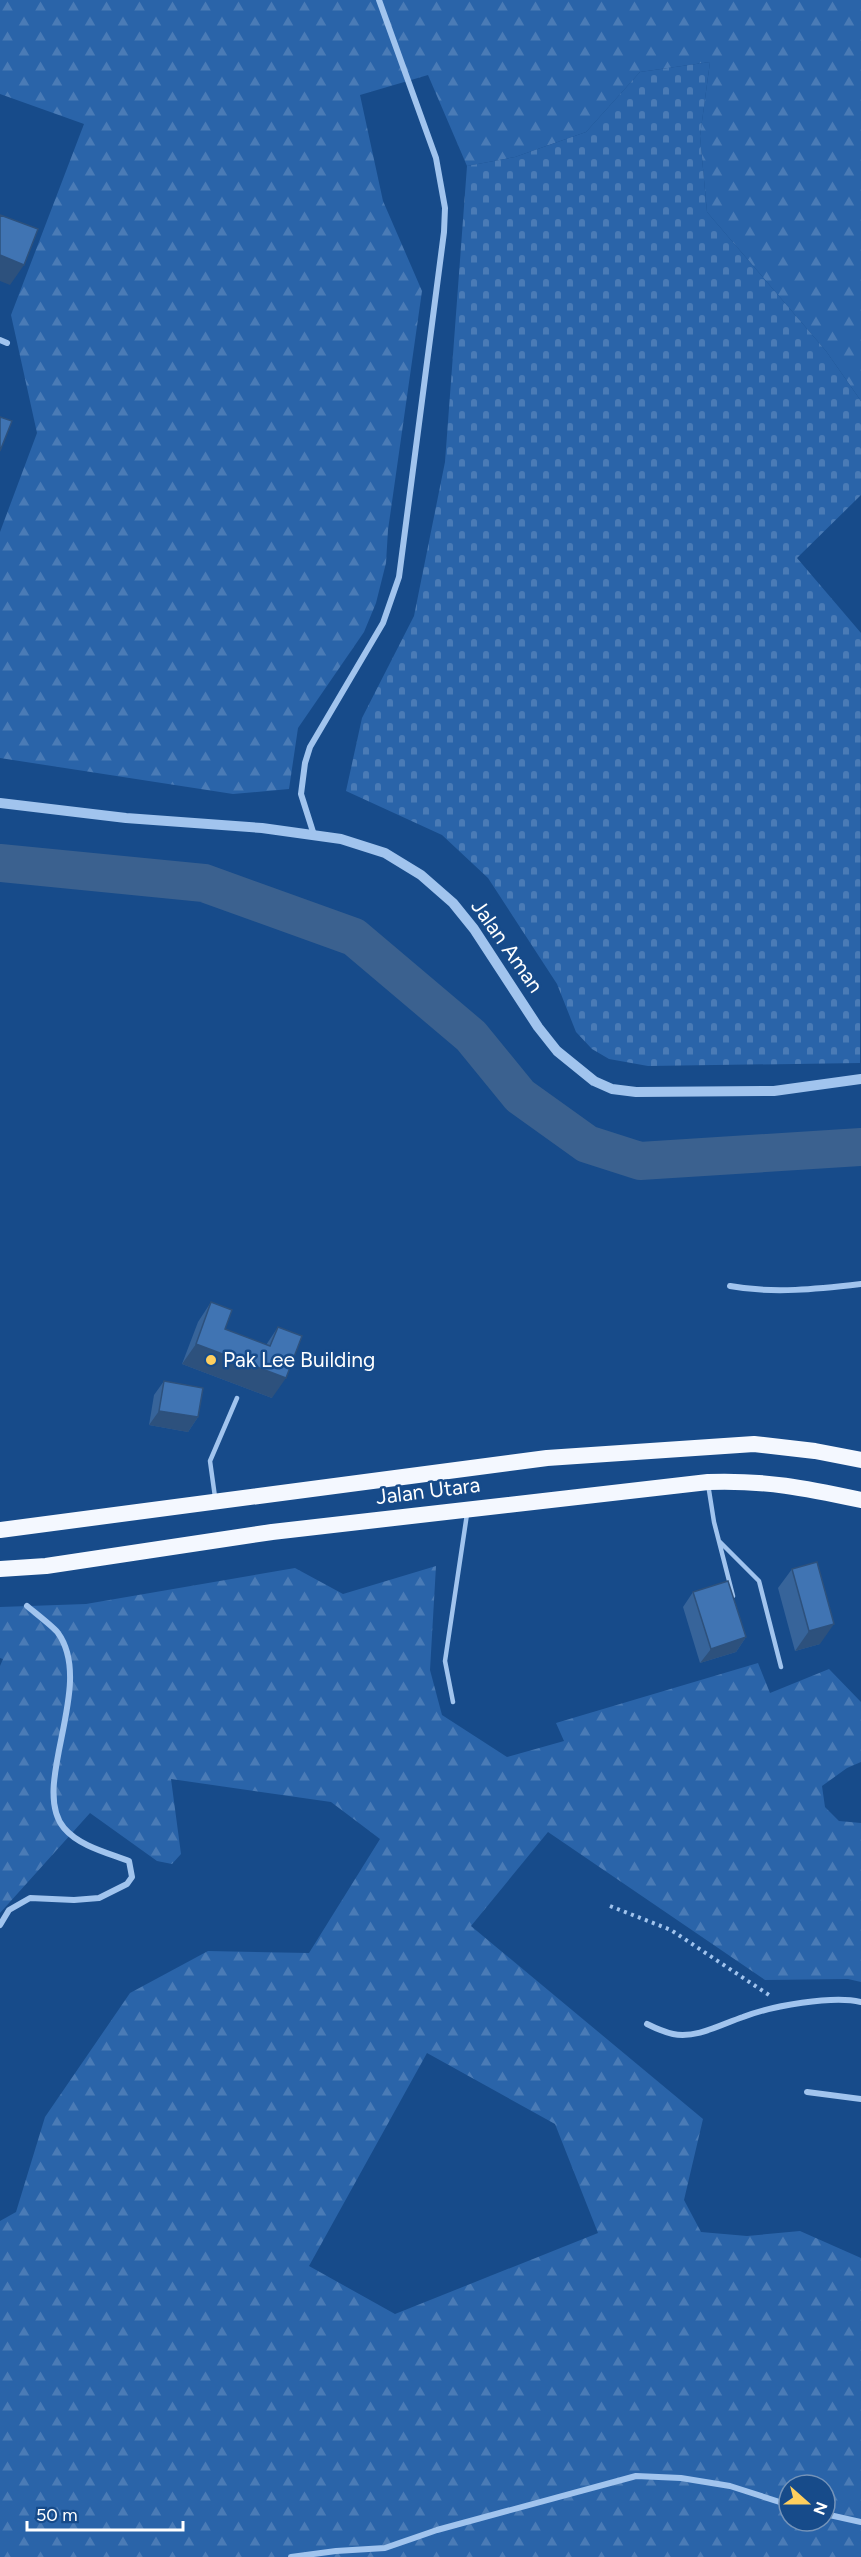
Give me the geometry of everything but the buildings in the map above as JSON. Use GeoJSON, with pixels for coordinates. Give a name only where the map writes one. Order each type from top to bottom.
{"type":"FeatureCollection","features":[{"type":"Feature","properties":{"kind":"highway","name":"Jalan Utara"},"geometry":{"type":"LineString","coordinates":[[0,1530],[547,1458],[754,1444],[815,1451],[861,1460]]}},
{"type":"Feature","properties":{"kind":"highway","name":"Jalan Utara"},"geometry":{"type":"LineString","coordinates":[[0,1569],[46,1566],[272,1532],[708,1482],[752,1481],[798,1486],[861,1500]]}},
{"type":"Feature","properties":{"kind":"street"},"geometry":{"type":"LineString","coordinates":[[314,836],[301,794],[310,747],[383,623],[399,577],[444,232],[445,208],[436,158],[379,0]]}},
{"type":"Feature","properties":{"kind":"street"},"geometry":{"type":"LineString","coordinates":[[0,340],[8,343]]}},
{"type":"Feature","properties":{"kind":"street","name":"Jalan Aman"},"geometry":{"type":"LineString","coordinates":[[0,803],[126,818],[262,828],[341,839],[385,853],[421,875],[453,903],[474,929],[538,1027],[557,1051],[594,1081],[612,1089],[636,1092],[774,1091],[861,1079]]}},
{"type":"Feature","properties":{"kind":"street"},"geometry":{"type":"LineString","coordinates":[[730,1286],[752,1290],[782,1290],[861,1284]]}},
{"type":"Feature","properties":{"kind":"street"},"geometry":{"type":"LineString","coordinates":[[0,1925],[9,1910],[30,1898],[99,1898],[127,1884],[132,1877],[129,1861],[81,1841],[65,1829],[56,1815],[54,1781],[69,1700],[70,1678],[66,1653],[58,1632],[27,1606]]}},
{"type":"Feature","properties":{"kind":"street"},"geometry":{"type":"LineString","coordinates":[[647,2024],[674,2035],[694,2033],[712,2030],[746,2016],[816,2001],[861,2002]]}},
{"type":"Feature","properties":{"kind":"street"},"geometry":{"type":"LineString","coordinates":[[807,2092],[861,2099]]}},
{"type":"Feature","properties":{"kind":"street"},"geometry":{"type":"LineString","coordinates":[[291,2557],[385,2548],[437,2530],[636,2476],[681,2478],[730,2486],[777,2501]]}},
{"type":"Feature","properties":{"kind":"street"},"geometry":{"type":"LineString","coordinates":[[837,2517],[861,2522]]}},
{"type":"Feature","properties":{"kind":"lane"},"geometry":{"type":"LineString","coordinates":[[216,1503],[210,1461],[237,1398]]}},
{"type":"Feature","properties":{"kind":"lane"},"geometry":{"type":"LineString","coordinates":[[708,1482],[718,1541],[733,1598]]}},
{"type":"Feature","properties":{"kind":"lane"},"geometry":{"type":"LineString","coordinates":[[453,1702],[445,1661],[468,1509]]}},
{"type":"Feature","properties":{"kind":"lane"},"geometry":{"type":"LineString","coordinates":[[718,1541],[759,1581],[781,1667]]}},
{"type":"Feature","properties":{"kind":"path"},"geometry":{"type":"LineString","coordinates":[[610,1906],[671,1930],[787,2007]]}},
{"type":"Feature","properties":{"kind":"green space"},"geometry":{"type":"Polygon","coordinates":[[[0,0],[861,0],[861,401],[826,351],[707,212],[700,136],[710,62],[640,72],[586,132],[515,157],[467,166],[428,75],[360,95],[383,201],[422,291],[388,530],[386,563],[376,603],[364,632],[298,728],[289,789],[233,794],[0,758],[0,532],[37,433],[11,315],[84,124],[0,94],[0,0]]]}},
{"type":"Feature","properties":{"kind":"green space"},"geometry":{"type":"Polygon","coordinates":[[[710,62],[700,136],[707,212],[826,351],[861,401],[861,495],[797,558],[861,633],[860,1063],[648,1066],[609,1059],[592,1049],[576,1032],[557,984],[488,878],[442,835],[346,791],[362,718],[414,616],[445,462],[467,166],[515,157],[586,132],[640,72],[710,62]]]}},
{"type":"Feature","properties":{"kind":"green space"},"geometry":{"type":"Polygon","coordinates":[[[436,1566],[430,1670],[442,1715],[507,1757],[564,1741],[556,1723],[758,1663],[770,1693],[829,1669],[861,1702],[861,1762],[847,1768],[822,1786],[825,1807],[839,1821],[861,1823],[861,1982],[848,1979],[765,1980],[548,1832],[471,1926],[703,2119],[684,2200],[701,2232],[747,2236],[800,2231],[861,2258],[861,2557],[0,2557],[0,2221],[16,2212],[45,2117],[130,1993],[208,1951],[309,1953],[380,1839],[331,1802],[171,1779],[181,1854],[172,1864],[157,1861],[90,1813],[0,1913],[0,1666],[3,1659],[0,1658],[0,1607],[86,1604],[295,1568],[343,1594],[436,1566]],[[427,2053],[309,2266],[395,2314],[598,2233],[555,2124],[427,2053]]]}},
{"type":"Feature","properties":{"kind":"waterway"},"geometry":{"type":"LineString","coordinates":[[0,863],[204,883],[354,937],[471,1036],[520,1096],[587,1144],[640,1161],[861,1147]]}},
{"type":"Feature","properties":{"kind":"place","name":"Pak Lee Building"},"geometry":{"type":"Point","coordinates":[211,1360]}}]}
